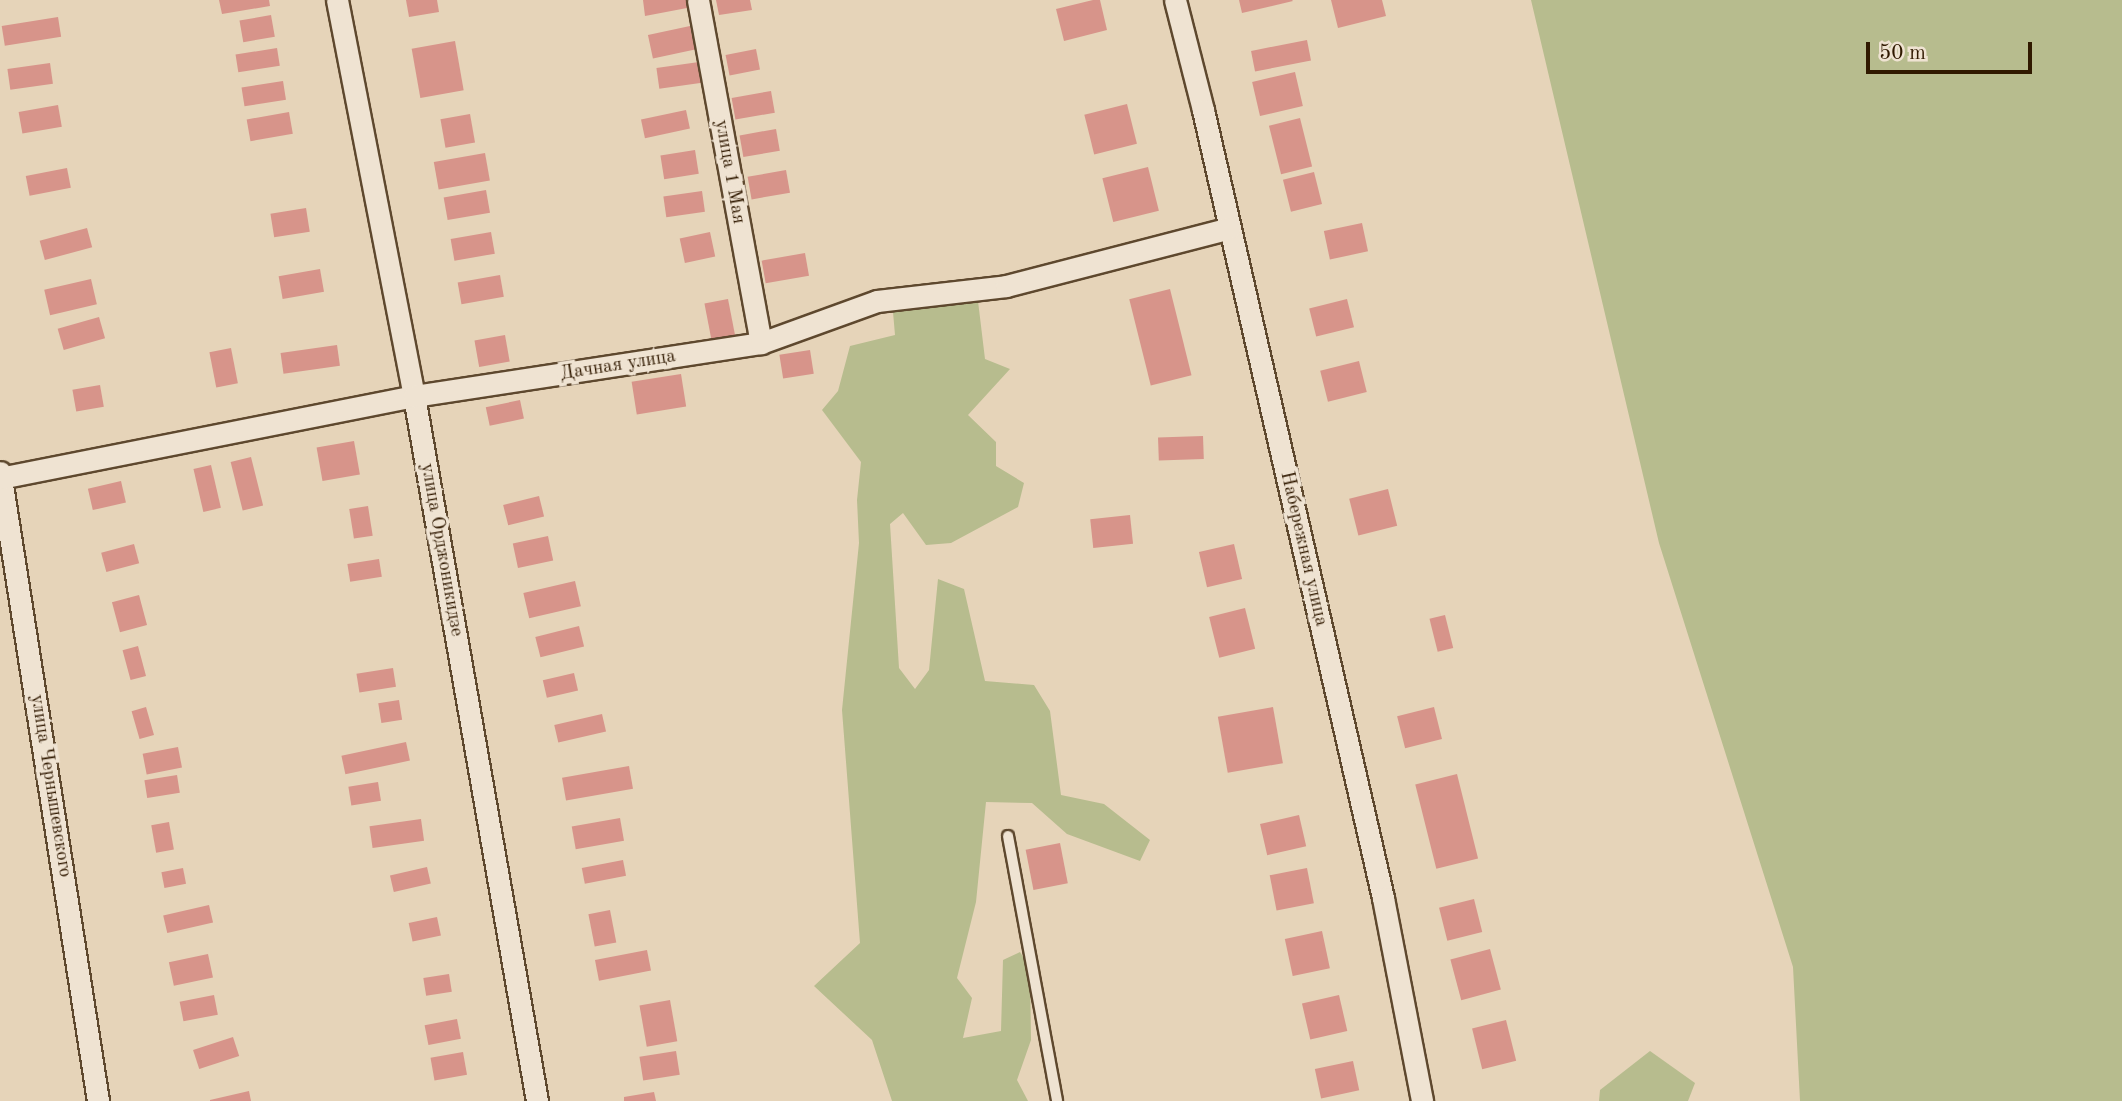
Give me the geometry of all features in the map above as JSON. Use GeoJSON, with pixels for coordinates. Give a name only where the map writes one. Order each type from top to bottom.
{"type":"FeatureCollection","features":[{"type":"Feature","properties":{"kind":"street","name":"улица Орджоникидзе"},"geometry":{"type":"LineString","coordinates":[[337,0],[414,396],[537,1101]]}},
{"type":"Feature","properties":{"kind":"street","name":"улица 1 Мая"},"geometry":{"type":"LineString","coordinates":[[698,0],[761,343]]}},
{"type":"Feature","properties":{"kind":"street","name":"Набережная улица"},"geometry":{"type":"LineString","coordinates":[[1174,0],[1230,228],[1383,898],[1422,1101]]}},
{"type":"Feature","properties":{"kind":"street","name":"Дачная улица"},"geometry":{"type":"LineString","coordinates":[[0,478],[414,396],[761,343],[877,301],[1006,286],[1230,228]]}},
{"type":"Feature","properties":{"kind":"street","name":"улица Чернышевского"},"geometry":{"type":"LineString","coordinates":[[0,472],[98,1101]]}},
{"type":"Feature","properties":{"kind":"lane"},"geometry":{"type":"LineString","coordinates":[[1007,835],[1057,1101]]}},
{"type":"Feature","properties":{"kind":"green space"},"geometry":{"type":"Polygon","coordinates":[[[1531,0],[2122,0],[2122,1101],[1800,1101],[1793,967],[1659,543],[1531,0]]]}},
{"type":"Feature","properties":{"kind":"green space"},"geometry":{"type":"Polygon","coordinates":[[[978,301],[985,359],[1010,369],[968,415],[996,442],[996,466],[1024,483],[1018,507],[951,543],[926,545],[903,513],[890,524],[899,668],[915,689],[929,670],[938,579],[964,589],[985,681],[1034,685],[1050,711],[1061,795],[1104,804],[1150,840],[1140,861],[1067,834],[1032,803],[986,802],[976,902],[957,978],[972,998],[963,1038],[1001,1031],[1003,960],[1020,952],[1030,968],[1031,1040],[1017,1080],[1028,1101],[892,1101],[872,1040],[814,986],[860,943],[842,710],[859,543],[857,500],[861,462],[822,410],[838,391],[850,346],[895,335],[893,312],[978,301]]]}},
{"type":"Feature","properties":{"kind":"green space"},"geometry":{"type":"Polygon","coordinates":[[[1650,1051],[1695,1083],[1688,1101],[1599,1101],[1600,1090],[1650,1051]]]}},
{"type":"Feature","properties":{"kind":"building"},"geometry":{"type":"Polygon","coordinates":[[[219,0],[269,0],[270,6],[222,14],[219,0]]]}},
{"type":"Feature","properties":{"kind":"building"},"geometry":{"type":"Polygon","coordinates":[[[406,0],[437,0],[439,12],[409,17],[406,0]]]}},
{"type":"Feature","properties":{"kind":"building"},"geometry":{"type":"Polygon","coordinates":[[[643,0],[686,0],[687,8],[645,16],[643,0]]]}},
{"type":"Feature","properties":{"kind":"building"},"geometry":{"type":"Polygon","coordinates":[[[716,0],[750,0],[752,10],[719,15],[716,0]]]}},
{"type":"Feature","properties":{"kind":"building"},"geometry":{"type":"Polygon","coordinates":[[[1100,0],[1107,30],[1064,41],[1056,9],[1100,0]]]}},
{"type":"Feature","properties":{"kind":"building"},"geometry":{"type":"Polygon","coordinates":[[[1239,0],[1292,0],[1293,1],[1242,13],[1239,0]]]}},
{"type":"Feature","properties":{"kind":"building"},"geometry":{"type":"Polygon","coordinates":[[[1331,0],[1382,0],[1386,16],[1338,28],[1331,0]]]}},
{"type":"Feature","properties":{"kind":"building"},"geometry":{"type":"Polygon","coordinates":[[[271,15],[275,37],[243,42],[239,21],[271,15]]]}},
{"type":"Feature","properties":{"kind":"building"},"geometry":{"type":"Polygon","coordinates":[[[58,17],[61,37],[5,46],[2,26],[58,17]]]}},
{"type":"Feature","properties":{"kind":"building"},"geometry":{"type":"Polygon","coordinates":[[[690,26],[695,49],[653,58],[648,35],[690,26]]]}},
{"type":"Feature","properties":{"kind":"building"},"geometry":{"type":"Polygon","coordinates":[[[1307,40],[1311,61],[1255,71],[1251,51],[1307,40]]]}},
{"type":"Feature","properties":{"kind":"building"},"geometry":{"type":"Polygon","coordinates":[[[455,41],[464,90],[420,98],[412,49],[455,41]]]}},
{"type":"Feature","properties":{"kind":"building"},"geometry":{"type":"Polygon","coordinates":[[[277,48],[280,66],[238,72],[236,55],[277,48]]]}},
{"type":"Feature","properties":{"kind":"building"},"geometry":{"type":"Polygon","coordinates":[[[756,49],[760,70],[730,76],[726,55],[756,49]]]}},
{"type":"Feature","properties":{"kind":"building"},"geometry":{"type":"Polygon","coordinates":[[[699,62],[702,83],[659,89],[656,68],[699,62]]]}},
{"type":"Feature","properties":{"kind":"building"},"geometry":{"type":"Polygon","coordinates":[[[50,63],[53,84],[10,90],[7,69],[50,63]]]}},
{"type":"Feature","properties":{"kind":"building"},"geometry":{"type":"Polygon","coordinates":[[[1295,72],[1303,106],[1260,116],[1252,82],[1295,72]]]}},
{"type":"Feature","properties":{"kind":"building"},"geometry":{"type":"Polygon","coordinates":[[[283,81],[286,100],[244,106],[242,88],[283,81]]]}},
{"type":"Feature","properties":{"kind":"building"},"geometry":{"type":"Polygon","coordinates":[[[771,91],[775,113],[735,120],[732,98],[771,91]]]}},
{"type":"Feature","properties":{"kind":"building"},"geometry":{"type":"Polygon","coordinates":[[[1127,104],[1137,144],[1094,154],[1084,115],[1127,104]]]}},
{"type":"Feature","properties":{"kind":"building"},"geometry":{"type":"Polygon","coordinates":[[[58,105],[62,127],[22,134],[19,112],[58,105]]]}},
{"type":"Feature","properties":{"kind":"building"},"geometry":{"type":"Polygon","coordinates":[[[686,110],[690,129],[645,138],[641,120],[686,110]]]}},
{"type":"Feature","properties":{"kind":"building"},"geometry":{"type":"Polygon","coordinates":[[[289,112],[293,134],[250,141],[247,119],[289,112]]]}},
{"type":"Feature","properties":{"kind":"building"},"geometry":{"type":"Polygon","coordinates":[[[470,114],[475,143],[445,148],[440,119],[470,114]]]}},
{"type":"Feature","properties":{"kind":"building"},"geometry":{"type":"Polygon","coordinates":[[[1300,118],[1312,167],[1281,174],[1269,126],[1300,118]]]}},
{"type":"Feature","properties":{"kind":"building"},"geometry":{"type":"Polygon","coordinates":[[[776,129],[780,151],[743,157],[740,135],[776,129]]]}},
{"type":"Feature","properties":{"kind":"building"},"geometry":{"type":"Polygon","coordinates":[[[695,150],[699,174],[664,179],[660,155],[695,150]]]}},
{"type":"Feature","properties":{"kind":"building"},"geometry":{"type":"Polygon","coordinates":[[[485,153],[490,181],[439,190],[434,162],[485,153]]]}},
{"type":"Feature","properties":{"kind":"building"},"geometry":{"type":"Polygon","coordinates":[[[1148,167],[1159,211],[1113,222],[1102,178],[1148,167]]]}},
{"type":"Feature","properties":{"kind":"building"},"geometry":{"type":"Polygon","coordinates":[[[67,168],[71,188],[30,196],[26,176],[67,168]]]}},
{"type":"Feature","properties":{"kind":"building"},"geometry":{"type":"Polygon","coordinates":[[[786,170],[790,193],[752,199],[748,177],[786,170]]]}},
{"type":"Feature","properties":{"kind":"building"},"geometry":{"type":"Polygon","coordinates":[[[1314,172],[1322,204],[1291,212],[1283,180],[1314,172]]]}},
{"type":"Feature","properties":{"kind":"building"},"geometry":{"type":"Polygon","coordinates":[[[486,190],[490,213],[448,220],[444,197],[486,190]]]}},
{"type":"Feature","properties":{"kind":"building"},"geometry":{"type":"Polygon","coordinates":[[[702,191],[705,212],[666,217],[663,196],[702,191]]]}},
{"type":"Feature","properties":{"kind":"building"},"geometry":{"type":"Polygon","coordinates":[[[306,208],[310,232],[274,237],[270,214],[306,208]]]}},
{"type":"Feature","properties":{"kind":"building"},"geometry":{"type":"Polygon","coordinates":[[[1362,223],[1368,251],[1330,259],[1324,231],[1362,223]]]}},
{"type":"Feature","properties":{"kind":"building"},"geometry":{"type":"Polygon","coordinates":[[[87,228],[92,247],[45,260],[40,241],[87,228]]]}},
{"type":"Feature","properties":{"kind":"building"},"geometry":{"type":"Polygon","coordinates":[[[491,232],[495,254],[454,261],[451,239],[491,232]]]}},
{"type":"Feature","properties":{"kind":"building"},"geometry":{"type":"Polygon","coordinates":[[[710,232],[715,256],[685,263],[680,238],[710,232]]]}},
{"type":"Feature","properties":{"kind":"building"},"geometry":{"type":"Polygon","coordinates":[[[805,253],[809,276],[766,283],[762,261],[805,253]]]}},
{"type":"Feature","properties":{"kind":"building"},"geometry":{"type":"Polygon","coordinates":[[[320,269],[324,292],[283,299],[279,276],[320,269]]]}},
{"type":"Feature","properties":{"kind":"building"},"geometry":{"type":"Polygon","coordinates":[[[500,275],[504,297],[461,304],[458,282],[500,275]]]}},
{"type":"Feature","properties":{"kind":"building"},"geometry":{"type":"Polygon","coordinates":[[[91,279],[97,304],[50,315],[44,290],[91,279]]]}},
{"type":"Feature","properties":{"kind":"building"},"geometry":{"type":"Polygon","coordinates":[[[1170,289],[1192,375],[1151,386],[1129,299],[1170,289]]]}},
{"type":"Feature","properties":{"kind":"building"},"geometry":{"type":"Polygon","coordinates":[[[728,299],[735,336],[712,341],[704,304],[728,299]]]}},
{"type":"Feature","properties":{"kind":"building"},"geometry":{"type":"Polygon","coordinates":[[[1347,299],[1354,327],[1316,337],[1309,308],[1347,299]]]}},
{"type":"Feature","properties":{"kind":"building"},"geometry":{"type":"Polygon","coordinates":[[[99,317],[105,338],[64,350],[58,329],[99,317]]]}},
{"type":"Feature","properties":{"kind":"building"},"geometry":{"type":"Polygon","coordinates":[[[505,335],[510,362],[479,367],[474,340],[505,335]]]}},
{"type":"Feature","properties":{"kind":"building"},"geometry":{"type":"Polygon","coordinates":[[[337,345],[340,366],[283,374],[281,353],[337,345]]]}},
{"type":"Feature","properties":{"kind":"building"},"geometry":{"type":"Polygon","coordinates":[[[231,348],[238,383],[216,388],[209,352],[231,348]]]}},
{"type":"Feature","properties":{"kind":"building"},"geometry":{"type":"Polygon","coordinates":[[[810,350],[814,374],[783,379],[779,355],[810,350]]]}},
{"type":"Feature","properties":{"kind":"building"},"geometry":{"type":"Polygon","coordinates":[[[1359,361],[1367,392],[1328,402],[1320,371],[1359,361]]]}},
{"type":"Feature","properties":{"kind":"building"},"geometry":{"type":"Polygon","coordinates":[[[681,374],[686,407],[637,414],[632,382],[681,374]]]}},
{"type":"Feature","properties":{"kind":"building"},"geometry":{"type":"Polygon","coordinates":[[[100,385],[104,407],[76,412],[72,390],[100,385]]]}},
{"type":"Feature","properties":{"kind":"building"},"geometry":{"type":"Polygon","coordinates":[[[520,400],[524,419],[490,426],[486,407],[520,400]]]}},
{"type":"Feature","properties":{"kind":"building"},"geometry":{"type":"Polygon","coordinates":[[[1203,436],[1204,459],[1159,461],[1158,438],[1203,436]]]}},
{"type":"Feature","properties":{"kind":"building"},"geometry":{"type":"Polygon","coordinates":[[[354,441],[360,474],[322,481],[317,448],[354,441]]]}},
{"type":"Feature","properties":{"kind":"building"},"geometry":{"type":"Polygon","coordinates":[[[251,457],[263,506],[243,511],[231,462],[251,457]]]}},
{"type":"Feature","properties":{"kind":"building"},"geometry":{"type":"Polygon","coordinates":[[[211,465],[221,508],[203,512],[193,469],[211,465]]]}},
{"type":"Feature","properties":{"kind":"building"},"geometry":{"type":"Polygon","coordinates":[[[121,481],[126,502],[93,510],[88,489],[121,481]]]}},
{"type":"Feature","properties":{"kind":"building"},"geometry":{"type":"Polygon","coordinates":[[[1388,489],[1397,526],[1358,536],[1349,499],[1388,489]]]}},
{"type":"Feature","properties":{"kind":"building"},"geometry":{"type":"Polygon","coordinates":[[[539,496],[544,516],[508,525],[503,505],[539,496]]]}},
{"type":"Feature","properties":{"kind":"building"},"geometry":{"type":"Polygon","coordinates":[[[368,506],[373,536],[354,539],[349,509],[368,506]]]}},
{"type":"Feature","properties":{"kind":"building"},"geometry":{"type":"Polygon","coordinates":[[[1130,515],[1133,544],[1093,548],[1090,519],[1130,515]]]}},
{"type":"Feature","properties":{"kind":"building"},"geometry":{"type":"Polygon","coordinates":[[[548,536],[553,560],[518,568],[513,543],[548,536]]]}},
{"type":"Feature","properties":{"kind":"building"},"geometry":{"type":"Polygon","coordinates":[[[134,544],[139,563],[106,572],[101,553],[134,544]]]}},
{"type":"Feature","properties":{"kind":"building"},"geometry":{"type":"Polygon","coordinates":[[[1234,544],[1242,579],[1207,587],[1199,552],[1234,544]]]}},
{"type":"Feature","properties":{"kind":"building"},"geometry":{"type":"Polygon","coordinates":[[[379,559],[382,577],[350,582],[347,564],[379,559]]]}},
{"type":"Feature","properties":{"kind":"building"},"geometry":{"type":"Polygon","coordinates":[[[575,581],[581,606],[529,618],[523,593],[575,581]]]}},
{"type":"Feature","properties":{"kind":"building"},"geometry":{"type":"Polygon","coordinates":[[[139,595],[147,625],[120,632],[112,602],[139,595]]]}},
{"type":"Feature","properties":{"kind":"building"},"geometry":{"type":"Polygon","coordinates":[[[1245,608],[1255,649],[1219,658],[1209,617],[1245,608]]]}},
{"type":"Feature","properties":{"kind":"building"},"geometry":{"type":"Polygon","coordinates":[[[1445,615],[1453,648],[1438,652],[1429,619],[1445,615]]]}},
{"type":"Feature","properties":{"kind":"building"},"geometry":{"type":"Polygon","coordinates":[[[579,626],[584,646],[540,657],[535,637],[579,626]]]}},
{"type":"Feature","properties":{"kind":"building"},"geometry":{"type":"Polygon","coordinates":[[[138,646],[146,676],[131,680],[123,650],[138,646]]]}},
{"type":"Feature","properties":{"kind":"building"},"geometry":{"type":"Polygon","coordinates":[[[393,668],[396,687],[359,693],[356,674],[393,668]]]}},
{"type":"Feature","properties":{"kind":"building"},"geometry":{"type":"Polygon","coordinates":[[[574,673],[578,691],[547,698],[543,680],[574,673]]]}},
{"type":"Feature","properties":{"kind":"building"},"geometry":{"type":"Polygon","coordinates":[[[399,700],[402,720],[381,723],[378,703],[399,700]]]}},
{"type":"Feature","properties":{"kind":"building"},"geometry":{"type":"Polygon","coordinates":[[[146,707],[154,735],[140,739],[132,711],[146,707]]]}},
{"type":"Feature","properties":{"kind":"building"},"geometry":{"type":"Polygon","coordinates":[[[1273,707],[1283,763],[1228,773],[1218,717],[1273,707]]]}},
{"type":"Feature","properties":{"kind":"building"},"geometry":{"type":"Polygon","coordinates":[[[1434,707],[1442,739],[1405,748],[1397,716],[1434,707]]]}},
{"type":"Feature","properties":{"kind":"building"},"geometry":{"type":"Polygon","coordinates":[[[602,714],[606,732],[558,743],[554,725],[602,714]]]}},
{"type":"Feature","properties":{"kind":"building"},"geometry":{"type":"Polygon","coordinates":[[[406,742],[410,761],[345,774],[341,756],[406,742]]]}},
{"type":"Feature","properties":{"kind":"building"},"geometry":{"type":"Polygon","coordinates":[[[178,747],[182,768],[147,774],[143,754],[178,747]]]}},
{"type":"Feature","properties":{"kind":"building"},"geometry":{"type":"Polygon","coordinates":[[[629,766],[633,789],[566,800],[562,778],[629,766]]]}},
{"type":"Feature","properties":{"kind":"building"},"geometry":{"type":"Polygon","coordinates":[[[1457,774],[1478,858],[1436,869],[1415,784],[1457,774]]]}},
{"type":"Feature","properties":{"kind":"building"},"geometry":{"type":"Polygon","coordinates":[[[177,775],[180,793],[147,798],[144,780],[177,775]]]}},
{"type":"Feature","properties":{"kind":"building"},"geometry":{"type":"Polygon","coordinates":[[[378,782],[381,801],[351,805],[348,787],[378,782]]]}},
{"type":"Feature","properties":{"kind":"building"},"geometry":{"type":"Polygon","coordinates":[[[1299,815],[1306,846],[1267,855],[1260,824],[1299,815]]]}},
{"type":"Feature","properties":{"kind":"building"},"geometry":{"type":"Polygon","coordinates":[[[620,818],[624,841],[576,849],[572,827],[620,818]]]}},
{"type":"Feature","properties":{"kind":"building"},"geometry":{"type":"Polygon","coordinates":[[[421,819],[424,841],[373,848],[370,826],[421,819]]]}},
{"type":"Feature","properties":{"kind":"building"},"geometry":{"type":"Polygon","coordinates":[[[169,822],[174,850],[156,853],[151,825],[169,822]]]}},
{"type":"Feature","properties":{"kind":"building"},"geometry":{"type":"Polygon","coordinates":[[[1060,843],[1068,883],[1033,890],[1026,850],[1060,843]]]}},
{"type":"Feature","properties":{"kind":"building"},"geometry":{"type":"Polygon","coordinates":[[[623,860],[626,876],[585,884],[582,868],[623,860]]]}},
{"type":"Feature","properties":{"kind":"building"},"geometry":{"type":"Polygon","coordinates":[[[427,867],[431,884],[394,892],[390,876],[427,867]]]}},
{"type":"Feature","properties":{"kind":"building"},"geometry":{"type":"Polygon","coordinates":[[[183,868],[186,884],[164,888],[161,872],[183,868]]]}},
{"type":"Feature","properties":{"kind":"building"},"geometry":{"type":"Polygon","coordinates":[[[1307,868],[1314,903],[1277,911],[1270,875],[1307,868]]]}},
{"type":"Feature","properties":{"kind":"building"},"geometry":{"type":"Polygon","coordinates":[[[1474,899],[1482,932],[1447,941],[1439,908],[1474,899]]]}},
{"type":"Feature","properties":{"kind":"building"},"geometry":{"type":"Polygon","coordinates":[[[209,905],[213,923],[167,933],[163,916],[209,905]]]}},
{"type":"Feature","properties":{"kind":"building"},"geometry":{"type":"Polygon","coordinates":[[[610,910],[616,942],[595,947],[588,914],[610,910]]]}},
{"type":"Feature","properties":{"kind":"building"},"geometry":{"type":"Polygon","coordinates":[[[437,917],[441,936],[413,942],[409,923],[437,917]]]}},
{"type":"Feature","properties":{"kind":"building"},"geometry":{"type":"Polygon","coordinates":[[[1322,931],[1330,968],[1293,976],[1285,939],[1322,931]]]}},
{"type":"Feature","properties":{"kind":"building"},"geometry":{"type":"Polygon","coordinates":[[[1490,949],[1501,990],[1461,1000],[1450,960],[1490,949]]]}},
{"type":"Feature","properties":{"kind":"building"},"geometry":{"type":"Polygon","coordinates":[[[647,950],[651,971],[599,981],[595,960],[647,950]]]}},
{"type":"Feature","properties":{"kind":"building"},"geometry":{"type":"Polygon","coordinates":[[[208,954],[213,977],[174,986],[169,962],[208,954]]]}},
{"type":"Feature","properties":{"kind":"building"},"geometry":{"type":"Polygon","coordinates":[[[449,974],[452,992],[426,996],[423,978],[449,974]]]}},
{"type":"Feature","properties":{"kind":"building"},"geometry":{"type":"Polygon","coordinates":[[[214,995],[218,1015],[183,1021],[180,1002],[214,995]]]}},
{"type":"Feature","properties":{"kind":"building"},"geometry":{"type":"Polygon","coordinates":[[[1339,995],[1347,1031],[1310,1040],[1302,1004],[1339,995]]]}},
{"type":"Feature","properties":{"kind":"building"},"geometry":{"type":"Polygon","coordinates":[[[670,1000],[677,1041],[647,1047],[639,1005],[670,1000]]]}},
{"type":"Feature","properties":{"kind":"building"},"geometry":{"type":"Polygon","coordinates":[[[457,1019],[461,1039],[428,1045],[425,1025],[457,1019]]]}},
{"type":"Feature","properties":{"kind":"building"},"geometry":{"type":"Polygon","coordinates":[[[1506,1020],[1516,1061],[1482,1069],[1472,1028],[1506,1020]]]}},
{"type":"Feature","properties":{"kind":"building"},"geometry":{"type":"Polygon","coordinates":[[[233,1037],[239,1056],[199,1069],[193,1050],[233,1037]]]}},
{"type":"Feature","properties":{"kind":"building"},"geometry":{"type":"Polygon","coordinates":[[[676,1051],[680,1075],[643,1080],[639,1057],[676,1051]]]}},
{"type":"Feature","properties":{"kind":"building"},"geometry":{"type":"Polygon","coordinates":[[[463,1052],[467,1075],[434,1080],[431,1058],[463,1052]]]}},
{"type":"Feature","properties":{"kind":"building"},"geometry":{"type":"Polygon","coordinates":[[[1353,1061],[1359,1090],[1321,1098],[1315,1069],[1353,1061]]]}},
{"type":"Feature","properties":{"kind":"building"},"geometry":{"type":"Polygon","coordinates":[[[249,1091],[251,1101],[210,1101],[210,1100],[249,1091]]]}},
{"type":"Feature","properties":{"kind":"building"},"geometry":{"type":"Polygon","coordinates":[[[654,1092],[656,1101],[624,1101],[624,1097],[654,1092]]]}}]}
